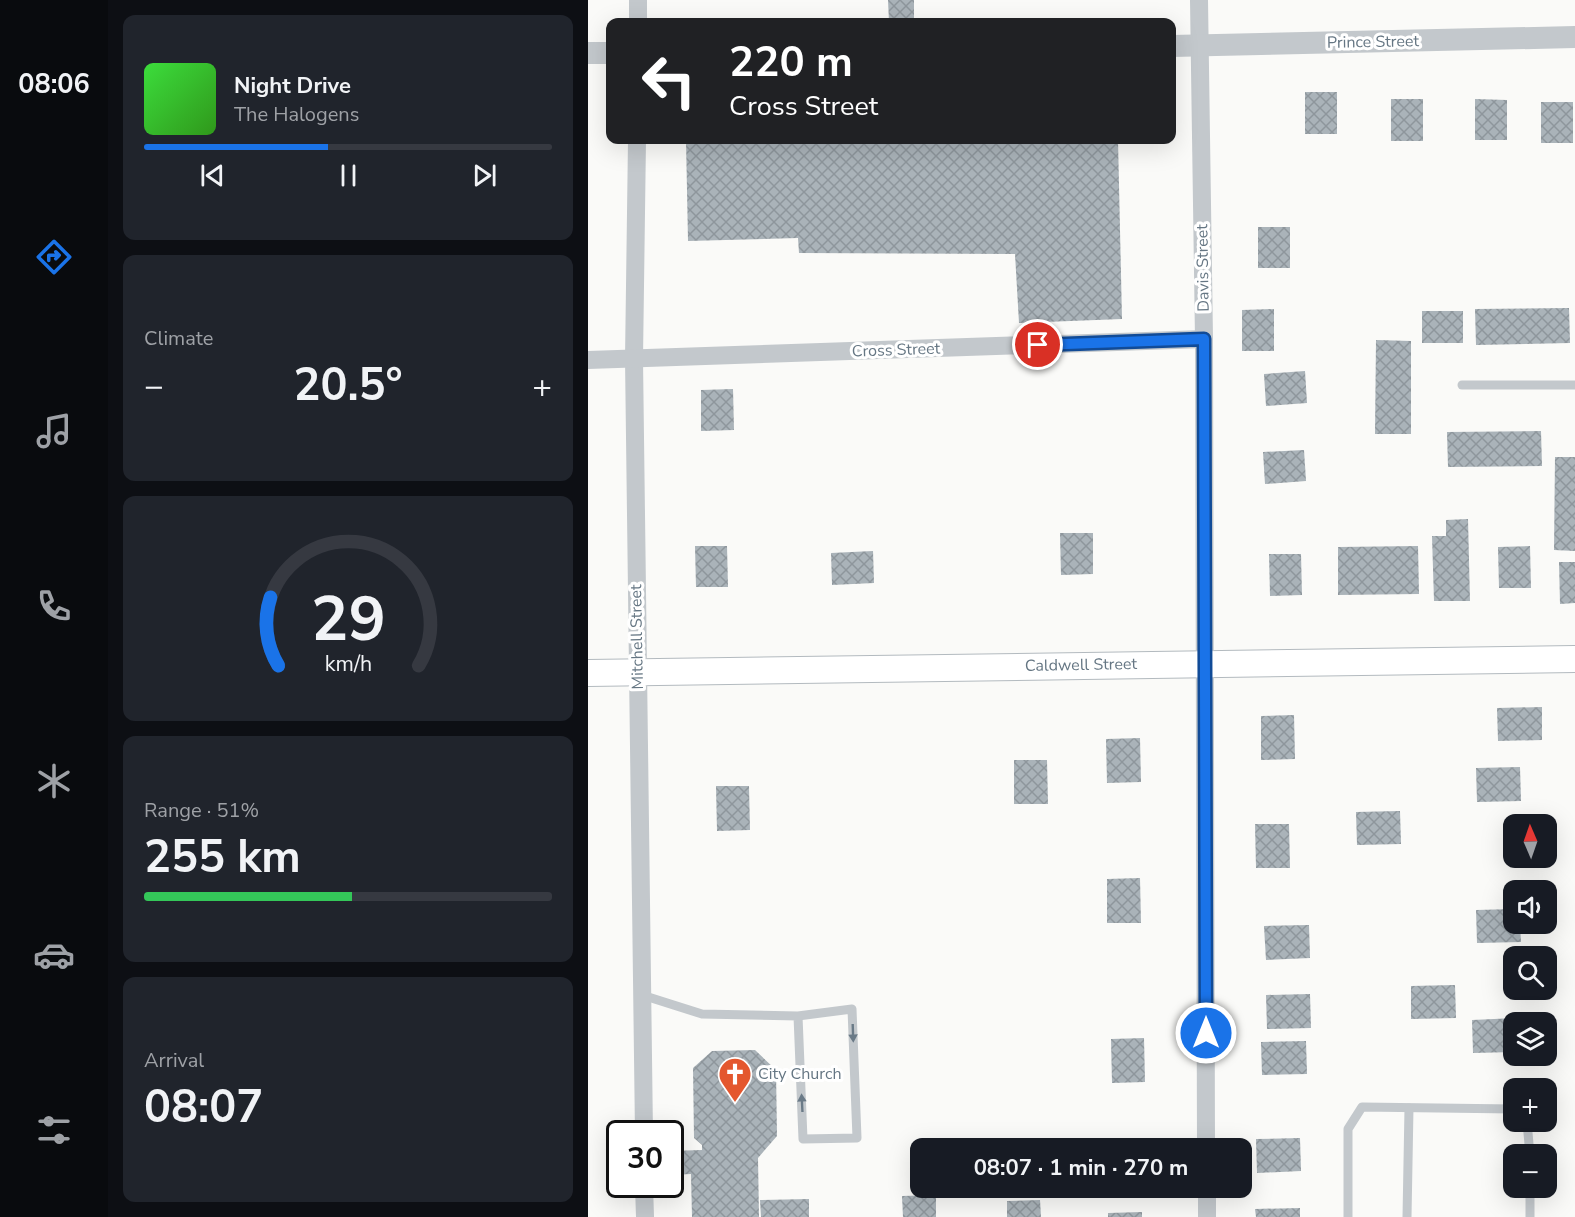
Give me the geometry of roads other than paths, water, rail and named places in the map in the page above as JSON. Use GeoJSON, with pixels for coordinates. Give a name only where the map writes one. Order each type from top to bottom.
{"type":"FeatureCollection","features":[{"type":"Feature","properties":{"kind":"main road","name":"Caldwell Street"},"geometry":{"type":"LineString","coordinates":[[588,673],[1575,659]]}},
{"type":"Feature","properties":{"kind":"street"},"geometry":{"type":"LineString","coordinates":[[638,0],[638,18]]}},
{"type":"Feature","properties":{"kind":"street","name":"Davis Street"},"geometry":{"type":"LineString","coordinates":[[1199,0],[1204,339],[1206,1138]]}},
{"type":"Feature","properties":{"kind":"street","name":"Prince Street"},"geometry":{"type":"LineString","coordinates":[[1176,46],[1575,37]]}},
{"type":"Feature","properties":{"kind":"street"},"geometry":{"type":"LineString","coordinates":[[588,53],[606,52]]}},
{"type":"Feature","properties":{"kind":"street","name":"Mitchell Street"},"geometry":{"type":"LineString","coordinates":[[637,144],[634,359],[644,1120]]}},
{"type":"Feature","properties":{"kind":"street","name":"Cross Street"},"geometry":{"type":"LineString","coordinates":[[588,360],[1204,339]]}},
{"type":"Feature","properties":{"kind":"street"},"geometry":{"type":"LineString","coordinates":[[644,1198],[645,1217]]}},
{"type":"Feature","properties":{"kind":"street"},"geometry":{"type":"LineString","coordinates":[[1206,1198],[1207,1217]]}},
{"type":"Feature","properties":{"kind":"lane"},"geometry":{"type":"LineString","coordinates":[[1462,385],[1575,385]]}},
{"type":"Feature","properties":{"kind":"lane"},"geometry":{"type":"LineString","coordinates":[[642,994],[702,1014],[798,1016],[852,1009],[857,1138],[803,1139],[798,1016]]}},
{"type":"Feature","properties":{"kind":"lane"},"geometry":{"type":"LineString","coordinates":[[1348,1217],[1348,1129],[1362,1107],[1503,1109]]}},
{"type":"Feature","properties":{"kind":"lane"},"geometry":{"type":"LineString","coordinates":[[1407,1217],[1409,1108]]}},
{"type":"Feature","properties":{"kind":"lane"},"geometry":{"type":"LineString","coordinates":[[1530,1198],[1530,1217]]}},
{"type":"Feature","properties":{"kind":"place","name":"City Church"},"geometry":{"type":"Point","coordinates":[735,1103]}}]}
